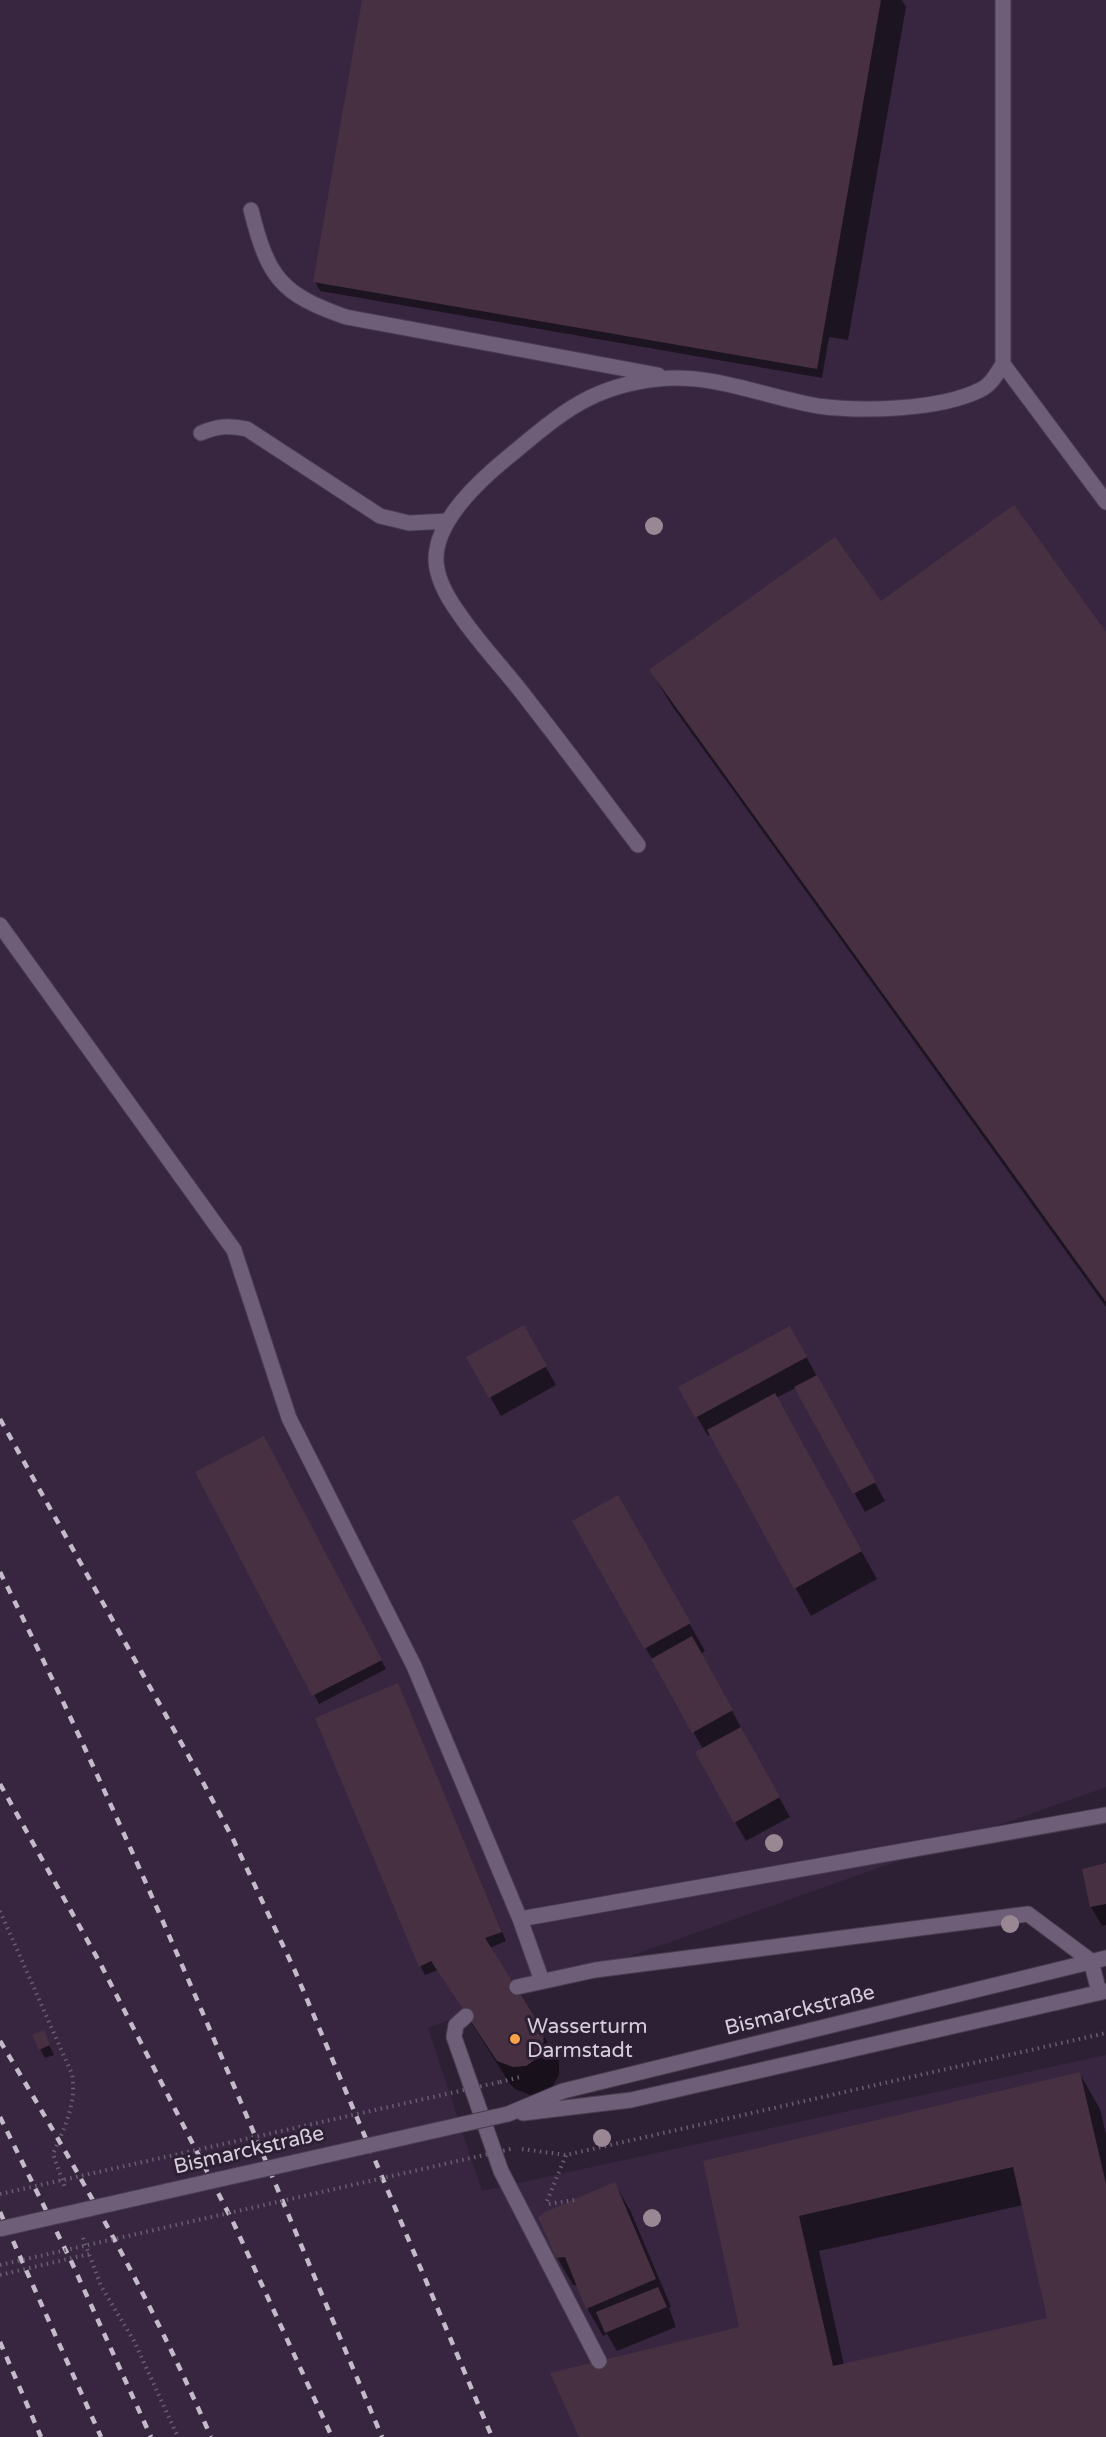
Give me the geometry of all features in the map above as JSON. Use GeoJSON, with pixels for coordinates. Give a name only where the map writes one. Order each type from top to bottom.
{"type":"FeatureCollection","features":[{"type":"Feature","properties":{"kind":"main road"},"geometry":{"type":"LineString","coordinates":[[251,210],[259,243],[274,275],[286,287],[316,306],[346,317],[676,378],[736,386],[819,406],[870,410],[934,403],[980,390],[991,383],[1003,364],[1003,0]]}},
{"type":"Feature","properties":{"kind":"main road"},"geometry":{"type":"LineString","coordinates":[[1003,364],[1106,502]]}},
{"type":"Feature","properties":{"kind":"main road"},"geometry":{"type":"LineString","coordinates":[[638,845],[530,701],[460,617],[438,573],[436,561],[441,535],[448,521],[483,478],[570,407],[592,395],[639,382],[676,378]]}},
{"type":"Feature","properties":{"kind":"main road"},"geometry":{"type":"LineString","coordinates":[[201,433],[219,426],[237,426],[248,429],[380,516],[409,523],[448,521]]}},
{"type":"Feature","properties":{"kind":"main road"},"geometry":{"type":"LineString","coordinates":[[0,925],[234,1250],[289,1418],[414,1666],[520,1919],[542,1981]]}},
{"type":"Feature","properties":{"kind":"main road"},"geometry":{"type":"LineString","coordinates":[[520,1919],[1106,1815]]}},
{"type":"Feature","properties":{"kind":"main road"},"geometry":{"type":"LineString","coordinates":[[517,1987],[607,1969],[1028,1914],[1099,1959],[1103,1992]]}},
{"type":"Feature","properties":{"kind":"main road","name":"Bismarckstraße"},"geometry":{"type":"LineString","coordinates":[[508,2114],[563,2091],[1099,1959]]}},
{"type":"Feature","properties":{"kind":"main road","name":"Bismarckstraße"},"geometry":{"type":"LineString","coordinates":[[0,2229],[508,2114],[631,2100],[1103,1992]]}},
{"type":"Feature","properties":{"kind":"main road"},"geometry":{"type":"LineString","coordinates":[[466,2016],[456,2025],[454,2037],[501,2171],[599,2361]]}},
{"type":"Feature","properties":{"kind":"path"},"geometry":{"type":"LineString","coordinates":[[0,1911],[72,2074],[73,2104],[67,2124],[53,2154],[69,2199]]}},
{"type":"Feature","properties":{"kind":"path"},"geometry":{"type":"LineString","coordinates":[[0,2265],[515,2148],[566,2155],[1106,2034]]}},
{"type":"Feature","properties":{"kind":"path"},"geometry":{"type":"LineString","coordinates":[[0,2194],[500,2082]]}},
{"type":"Feature","properties":{"kind":"path"},"geometry":{"type":"LineString","coordinates":[[566,2155],[551,2197],[544,2205],[574,2200]]}},
{"type":"Feature","properties":{"kind":"path"},"geometry":{"type":"LineString","coordinates":[[81,2232],[101,2286],[134,2341],[178,2437]]}},
{"type":"Feature","properties":{"kind":"path"},"geometry":{"type":"LineString","coordinates":[[0,2275],[89,2254]]}},
{"type":"Feature","properties":{"kind":"shaded area"},"geometry":{"type":"Polygon","coordinates":[[[0,0],[1106,0],[1106,1787],[428,2028],[482,2191],[1106,2055],[1106,2437],[0,2437],[0,0]]]}},
{"type":"Feature","properties":{"kind":"building"},"geometry":{"type":"Polygon","coordinates":[[[362,0],[881,0],[817,369],[313,282],[362,0]]]}},
{"type":"Feature","properties":{"kind":"building"},"geometry":{"type":"Polygon","coordinates":[[[1014,505],[1106,632],[1106,1302],[649,670],[835,537],[881,601],[1014,505]]]}},
{"type":"Feature","properties":{"kind":"building"},"geometry":{"type":"Polygon","coordinates":[[[524,1325],[547,1366],[489,1398],[466,1357],[524,1325]]]}},
{"type":"Feature","properties":{"kind":"building"},"geometry":{"type":"Polygon","coordinates":[[[790,1326],[807,1357],[695,1418],[678,1387],[790,1326]]]}},
{"type":"Feature","properties":{"kind":"building"},"geometry":{"type":"Polygon","coordinates":[[[817,1375],[876,1482],[853,1494],[794,1387],[817,1375]]]}},
{"type":"Feature","properties":{"kind":"building"},"geometry":{"type":"Polygon","coordinates":[[[775,1393],[862,1551],[794,1589],[707,1430],[775,1393]]]}},
{"type":"Feature","properties":{"kind":"building"},"geometry":{"type":"Polygon","coordinates":[[[264,1436],[382,1660],[312,1696],[195,1472],[264,1436]]]}},
{"type":"Feature","properties":{"kind":"building"},"geometry":{"type":"Polygon","coordinates":[[[618,1495],[691,1623],[644,1649],[572,1521],[618,1495]]]}},
{"type":"Feature","properties":{"kind":"building"},"geometry":{"type":"Polygon","coordinates":[[[692,1636],[733,1710],[692,1733],[651,1659],[692,1636]]]}},
{"type":"Feature","properties":{"kind":"building"},"geometry":{"type":"Polygon","coordinates":[[[398,1683],[502,1932],[485,1938],[544,2032],[543,2046],[536,2059],[526,2066],[513,2067],[497,2061],[431,1961],[419,1967],[315,1718],[398,1683]]]}},
{"type":"Feature","properties":{"kind":"building"},"geometry":{"type":"Polygon","coordinates":[[[741,1727],[780,1797],[734,1823],[695,1752],[741,1727]]]}},
{"type":"Feature","properties":{"kind":"building"},"geometry":{"type":"Polygon","coordinates":[[[1106,1863],[1106,1904],[1090,1907],[1082,1869],[1106,1863]]]}},
{"type":"Feature","properties":{"kind":"building"},"geometry":{"type":"Polygon","coordinates":[[[44,2030],[50,2045],[39,2050],[32,2035],[44,2030]]]}},
{"type":"Feature","properties":{"kind":"building"},"geometry":{"type":"Polygon","coordinates":[[[1080,2072],[1106,2184],[1106,2437],[579,2437],[550,2373],[739,2327],[703,2161],[1080,2072]],[[1013,2167],[799,2216],[833,2366],[1047,2318],[1013,2167]]]}},
{"type":"Feature","properties":{"kind":"building"},"geometry":{"type":"Polygon","coordinates":[[[615,2182],[656,2279],[586,2309],[565,2257],[556,2258],[538,2217],[615,2182]]]}},
{"type":"Feature","properties":{"kind":"building"},"geometry":{"type":"Polygon","coordinates":[[[658,2287],[667,2307],[605,2333],[596,2312],[658,2287]]]}},
{"type":"Feature","properties":{"kind":"railway"},"geometry":{"type":"LineString","coordinates":[[0,1419],[233,1839],[295,1971],[492,2437]]}},
{"type":"Feature","properties":{"kind":"railway"},"geometry":{"type":"LineString","coordinates":[[0,1572],[52,1678],[150,1893],[382,2437]]}},
{"type":"Feature","properties":{"kind":"railway"},"geometry":{"type":"LineString","coordinates":[[0,1784],[100,1963],[234,2224],[332,2437]]}},
{"type":"Feature","properties":{"kind":"railway"},"geometry":{"type":"LineString","coordinates":[[0,2041],[112,2236],[164,2335],[211,2437]]}},
{"type":"Feature","properties":{"kind":"railway"},"geometry":{"type":"LineString","coordinates":[[0,2117],[72,2263],[151,2437]]}},
{"type":"Feature","properties":{"kind":"railway"},"geometry":{"type":"LineString","coordinates":[[0,2212],[101,2437]]}},
{"type":"Feature","properties":{"kind":"railway"},"geometry":{"type":"LineString","coordinates":[[0,2342],[41,2437]]}},
{"type":"Feature","properties":{"kind":"place","name":"Wasserturm Darmstadt"},"geometry":{"type":"Point","coordinates":[515,2039]}}]}
